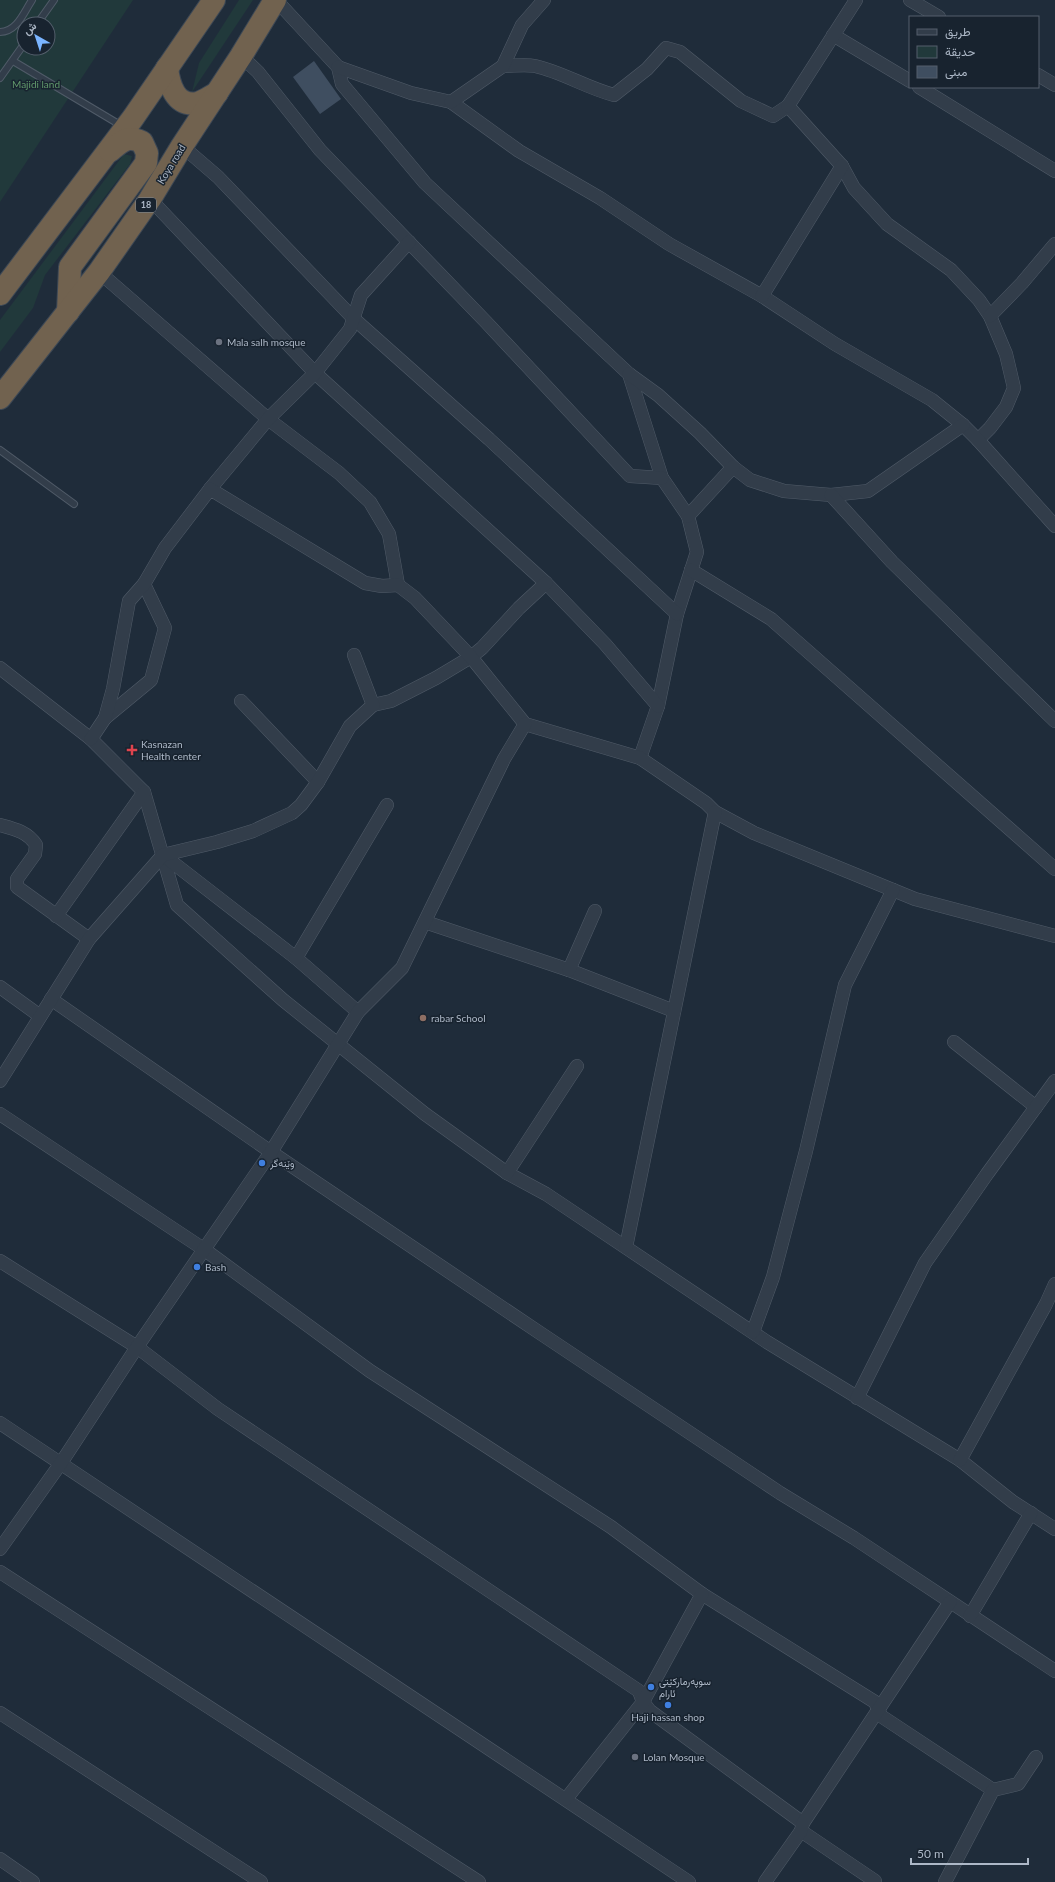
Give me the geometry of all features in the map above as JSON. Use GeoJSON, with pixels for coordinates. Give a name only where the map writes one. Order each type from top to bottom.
{"type":"FeatureCollection","features":[{"type":"Feature","properties":{"kind":"highway"},"geometry":{"type":"LineString","coordinates":[[0,294],[125,128],[214,0]]}},
{"type":"Feature","properties":{"kind":"highway","name":"Koya road"},"geometry":{"type":"LineString","coordinates":[[0,398],[99,272],[150,199],[275,0]]}},
{"type":"Feature","properties":{"kind":"highway"},"geometry":{"type":"LineString","coordinates":[[167,68],[169,84],[174,94],[184,102],[198,103],[217,93]]}},
{"type":"Feature","properties":{"kind":"highway"},"geometry":{"type":"LineString","coordinates":[[68,312],[70,267],[146,163],[148,153],[142,142],[134,138],[126,139],[104,156]]}},
{"type":"Feature","properties":{"kind":"street"},"geometry":{"type":"LineString","coordinates":[[275,0],[338,67],[410,93],[451,102],[519,151],[600,198],[669,244],[762,296],[835,344],[932,400],[963,425],[978,440],[1055,526]]}},
{"type":"Feature","properties":{"kind":"street"},"geometry":{"type":"LineString","coordinates":[[451,102],[503,66],[522,25],[544,0]]}},
{"type":"Feature","properties":{"kind":"street"},"geometry":{"type":"LineString","coordinates":[[503,66],[534,65],[565,76],[598,91],[614,95],[647,69],[666,48],[680,52],[741,101],[773,116],[788,106],[856,0]]}},
{"type":"Feature","properties":{"kind":"street"},"geometry":{"type":"LineString","coordinates":[[910,0],[937,16]]}},
{"type":"Feature","properties":{"kind":"street"},"geometry":{"type":"LineString","coordinates":[[833,35],[909,80]]}},
{"type":"Feature","properties":{"kind":"street"},"geometry":{"type":"LineString","coordinates":[[241,56],[258,72],[320,150],[486,322],[630,476],[662,478]]}},
{"type":"Feature","properties":{"kind":"street"},"geometry":{"type":"LineString","coordinates":[[338,67],[342,84],[425,183],[629,374],[658,395],[700,433],[733,467],[750,480],[784,491],[831,495],[868,491],[963,425]]}},
{"type":"Feature","properties":{"kind":"street"},"geometry":{"type":"LineString","coordinates":[[1039,76],[1055,85]]}},
{"type":"Feature","properties":{"kind":"street"},"geometry":{"type":"LineString","coordinates":[[921,88],[1055,171]]}},
{"type":"Feature","properties":{"kind":"street"},"geometry":{"type":"LineString","coordinates":[[788,106],[842,166],[854,188],[887,224],[951,270],[979,300],[990,316],[1006,354],[1014,388],[1006,407],[990,428],[978,440]]}},
{"type":"Feature","properties":{"kind":"street"},"geometry":{"type":"LineString","coordinates":[[182,146],[218,178],[353,318],[501,450],[677,614]]}},
{"type":"Feature","properties":{"kind":"street"},"geometry":{"type":"LineString","coordinates":[[762,296],[842,166]]}},
{"type":"Feature","properties":{"kind":"street"},"geometry":{"type":"LineString","coordinates":[[150,199],[315,373],[546,583],[605,644],[658,706]]}},
{"type":"Feature","properties":{"kind":"street"},"geometry":{"type":"LineString","coordinates":[[105,718],[113,688],[129,601],[144,584],[165,548],[210,489],[268,419],[315,373],[350,329],[361,295],[409,242]]}},
{"type":"Feature","properties":{"kind":"street"},"geometry":{"type":"LineString","coordinates":[[990,316],[1055,244]]}},
{"type":"Feature","properties":{"kind":"street"},"geometry":{"type":"LineString","coordinates":[[99,272],[268,419],[339,473],[370,502],[389,534],[398,585]]}},
{"type":"Feature","properties":{"kind":"street"},"geometry":{"type":"LineString","coordinates":[[629,374],[662,478],[688,516],[697,552],[677,614],[658,706],[640,758]]}},
{"type":"Feature","properties":{"kind":"street"},"geometry":{"type":"LineString","coordinates":[[688,516],[733,467]]}},
{"type":"Feature","properties":{"kind":"street"},"geometry":{"type":"LineString","coordinates":[[210,489],[365,583],[382,586],[398,585],[415,598],[471,657],[525,724],[640,758],[706,803],[715,812],[754,833],[915,899],[1055,936]]}},
{"type":"Feature","properties":{"kind":"street"},"geometry":{"type":"LineString","coordinates":[[831,495],[892,562],[1055,721]]}},
{"type":"Feature","properties":{"kind":"street"},"geometry":{"type":"LineString","coordinates":[[692,570],[771,619],[1055,869]]}},
{"type":"Feature","properties":{"kind":"street"},"geometry":{"type":"LineString","coordinates":[[0,1081],[89,939],[163,855],[217,842],[277,821],[292,813],[301,805],[318,782],[350,726],[373,705],[391,701],[436,678],[471,657],[482,648],[519,608],[546,583]]}},
{"type":"Feature","properties":{"kind":"street"},"geometry":{"type":"LineString","coordinates":[[91,739],[105,718],[151,680],[165,628],[144,584]]}},
{"type":"Feature","properties":{"kind":"street"},"geometry":{"type":"LineString","coordinates":[[354,655],[373,705]]}},
{"type":"Feature","properties":{"kind":"street"},"geometry":{"type":"LineString","coordinates":[[0,668],[91,739],[144,792],[177,905],[283,1000],[425,1114],[507,1173],[546,1194],[753,1332],[857,1398],[960,1460],[1055,1529]]}},
{"type":"Feature","properties":{"kind":"street"},"geometry":{"type":"LineString","coordinates":[[241,701],[318,782]]}},
{"type":"Feature","properties":{"kind":"street"},"geometry":{"type":"LineString","coordinates":[[0,1549],[61,1463],[137,1347],[271,1152],[358,1012],[402,968],[504,759],[525,724]]}},
{"type":"Feature","properties":{"kind":"street"},"geometry":{"type":"LineString","coordinates":[[56,916],[144,792]]}},
{"type":"Feature","properties":{"kind":"street"},"geometry":{"type":"LineString","coordinates":[[296,958],[387,805]]}},
{"type":"Feature","properties":{"kind":"street"},"geometry":{"type":"LineString","coordinates":[[626,1247],[715,812]]}},
{"type":"Feature","properties":{"kind":"street"},"geometry":{"type":"LineString","coordinates":[[0,825],[25,833],[32,838],[36,845],[35,854],[16,884],[17,887],[89,939]]}},
{"type":"Feature","properties":{"kind":"street"},"geometry":{"type":"LineString","coordinates":[[163,855],[296,958],[358,1012]]}},
{"type":"Feature","properties":{"kind":"street"},"geometry":{"type":"LineString","coordinates":[[753,1332],[773,1277],[806,1151],[845,985],[893,890]]}},
{"type":"Feature","properties":{"kind":"street"},"geometry":{"type":"LineString","coordinates":[[569,970],[595,911]]}},
{"type":"Feature","properties":{"kind":"street"},"geometry":{"type":"LineString","coordinates":[[425,922],[569,970],[674,1011]]}},
{"type":"Feature","properties":{"kind":"street"},"geometry":{"type":"LineString","coordinates":[[0,987],[40,1016]]}},
{"type":"Feature","properties":{"kind":"street"},"geometry":{"type":"LineString","coordinates":[[51,999],[271,1152],[766,1484],[854,1538],[1055,1671]]}},
{"type":"Feature","properties":{"kind":"street"},"geometry":{"type":"LineString","coordinates":[[954,1042],[1036,1107]]}},
{"type":"Feature","properties":{"kind":"street"},"geometry":{"type":"LineString","coordinates":[[507,1173],[577,1066]]}},
{"type":"Feature","properties":{"kind":"street"},"geometry":{"type":"LineString","coordinates":[[857,1398],[926,1263],[987,1174],[1055,1081]]}},
{"type":"Feature","properties":{"kind":"street"},"geometry":{"type":"LineString","coordinates":[[0,1114],[205,1250],[370,1371],[611,1527],[702,1594],[874,1702],[881,1716],[993,1790],[1018,1784],[1036,1756]]}},
{"type":"Feature","properties":{"kind":"street"},"geometry":{"type":"LineString","coordinates":[[0,1261],[137,1347],[218,1409],[639,1691],[643,1702],[650,1711],[875,1881]]}},
{"type":"Feature","properties":{"kind":"street"},"geometry":{"type":"LineString","coordinates":[[960,1460],[1046,1304],[1055,1284]]}},
{"type":"Feature","properties":{"kind":"street"},"geometry":{"type":"LineString","coordinates":[[0,1424],[566,1799],[655,1861],[689,1882]]}},
{"type":"Feature","properties":{"kind":"street"},"geometry":{"type":"LineString","coordinates":[[970,1616],[1031,1513]]}},
{"type":"Feature","properties":{"kind":"street"},"geometry":{"type":"LineString","coordinates":[[0,1572],[479,1882]]}},
{"type":"Feature","properties":{"kind":"street"},"geometry":{"type":"LineString","coordinates":[[566,1799],[643,1702],[702,1594]]}},
{"type":"Feature","properties":{"kind":"street"},"geometry":{"type":"LineString","coordinates":[[765,1882],[950,1602]]}},
{"type":"Feature","properties":{"kind":"street"},"geometry":{"type":"LineString","coordinates":[[0,1713],[261,1882]]}},
{"type":"Feature","properties":{"kind":"street"},"geometry":{"type":"LineString","coordinates":[[945,1882],[993,1790]]}},
{"type":"Feature","properties":{"kind":"street"},"geometry":{"type":"LineString","coordinates":[[0,1859],[33,1882]]}},
{"type":"Feature","properties":{"kind":"lane"},"geometry":{"type":"LineString","coordinates":[[0,32],[8,31],[16,25],[32,0]]}},
{"type":"Feature","properties":{"kind":"lane"},"geometry":{"type":"LineString","coordinates":[[43,16],[54,0]]}},
{"type":"Feature","properties":{"kind":"lane"},"geometry":{"type":"LineString","coordinates":[[0,78],[16,55]]}},
{"type":"Feature","properties":{"kind":"lane"},"geometry":{"type":"LineString","coordinates":[[12,61],[125,128]]}},
{"type":"Feature","properties":{"kind":"lane"},"geometry":{"type":"LineString","coordinates":[[0,450],[74,504]]}},
{"type":"Feature","properties":{"kind":"green space","name":"Majidi land"},"geometry":{"type":"Polygon","coordinates":[[[0,0],[133,0],[0,202],[0,0]]]}},
{"type":"Feature","properties":{"kind":"green space"},"geometry":{"type":"Polygon","coordinates":[[[239,0],[253,0],[192,92],[199,63],[239,0]]]}},
{"type":"Feature","properties":{"kind":"green space"},"geometry":{"type":"Polygon","coordinates":[[[124,154],[132,156],[130,164],[45,275],[33,308],[0,352],[0,320],[124,154]]]}},
{"type":"Feature","properties":{"kind":"building"},"geometry":{"type":"Polygon","coordinates":[[[314,61],[341,99],[320,114],[293,77],[314,61]]]}},
{"type":"Feature","properties":{"kind":"place","name":"Mala salh mosque"},"geometry":{"type":"Point","coordinates":[219,342]}},
{"type":"Feature","properties":{"kind":"place","name":"Kasnazan Health center"},"geometry":{"type":"Point","coordinates":[132,750]}},
{"type":"Feature","properties":{"kind":"place","name":"rabar School"},"geometry":{"type":"Point","coordinates":[423,1018]}},
{"type":"Feature","properties":{"kind":"place","name":"وێنەگر"},"geometry":{"type":"Point","coordinates":[262,1163]}},
{"type":"Feature","properties":{"kind":"place","name":"Bash"},"geometry":{"type":"Point","coordinates":[197,1267]}},
{"type":"Feature","properties":{"kind":"place","name":"سوپەرمارکێتی ئارام"},"geometry":{"type":"Point","coordinates":[651,1687]}},
{"type":"Feature","properties":{"kind":"place","name":"Haji hassan shop"},"geometry":{"type":"Point","coordinates":[668,1705]}},
{"type":"Feature","properties":{"kind":"place","name":"Lolan Mosque"},"geometry":{"type":"Point","coordinates":[635,1757]}}]}
